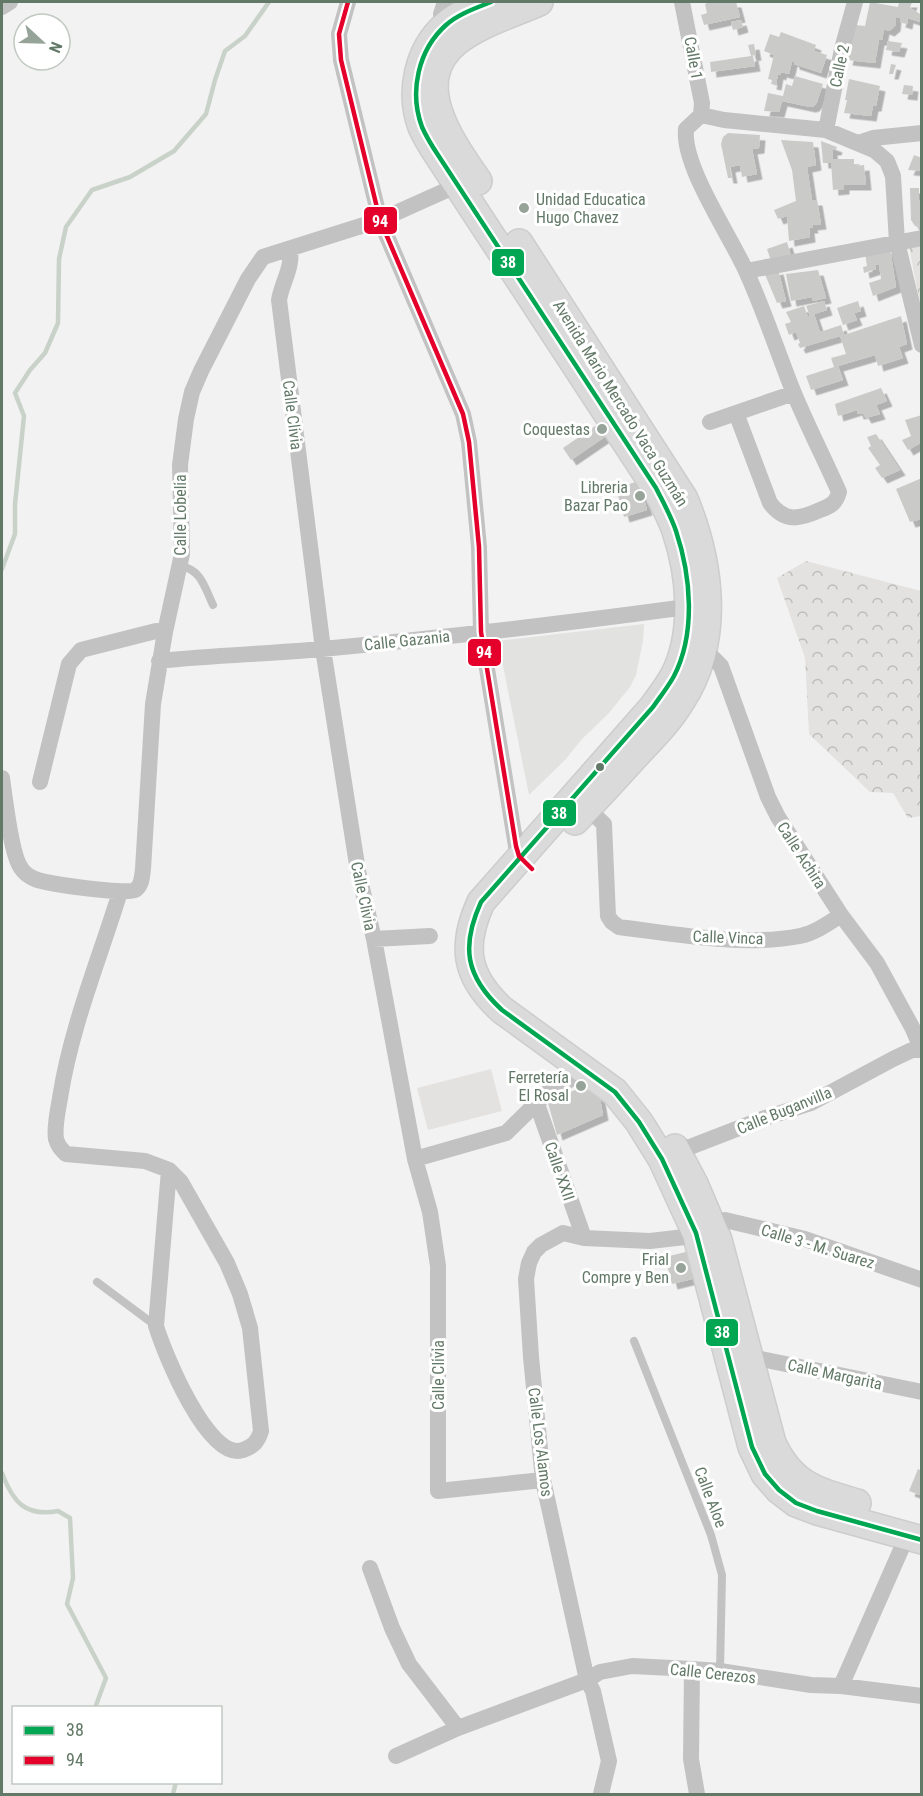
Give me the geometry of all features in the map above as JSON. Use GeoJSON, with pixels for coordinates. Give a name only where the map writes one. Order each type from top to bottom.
{"type":"FeatureCollection","features":[{"type":"Feature","properties":{"kind":"main road","name":"Avenida Mario Mercado Vaca Guzmán"},"geometry":{"type":"LineString","coordinates":[[491,2],[461,15],[446,13],[432,41],[430,63],[435,86],[435,102],[442,125],[466,180],[684,499],[699,543],[707,584],[697,616],[687,631],[680,662],[665,690],[526,862],[489,926],[488,954],[496,979],[508,992],[621,1073],[641,1093],[659,1118],[670,1156],[704,1229],[740,1362],[772,1443],[784,1465],[805,1485],[916,1529]]}},
{"type":"Feature","properties":{"kind":"main road","name":"Avenida Mario Mercado Vaca Guzmán"},"geometry":{"type":"LineString","coordinates":[[430,63],[475,30],[539,2]]}},
{"type":"Feature","properties":{"kind":"main road","name":"Avenida Mario Mercado Vaca Guzmán"},"geometry":{"type":"LineString","coordinates":[[670,1156],[615,1092],[502,1010],[485,994],[471,966],[470,930],[481,902],[587,808],[668,721],[694,678],[702,655],[706,634],[697,616]]}},
{"type":"Feature","properties":{"kind":"street"},"geometry":{"type":"LineString","coordinates":[[2,7],[10,2]]}},
{"type":"Feature","properties":{"kind":"street"},"geometry":{"type":"LineString","coordinates":[[348,2],[339,34],[341,60],[380,220],[463,414],[469,442],[479,547],[481,632],[516,846],[526,862]]}},
{"type":"Feature","properties":{"kind":"street","name":"Calle 1"},"geometry":{"type":"LineString","coordinates":[[682,2],[702,104],[700,116]]}},
{"type":"Feature","properties":{"kind":"street","name":"Calle 2"},"geometry":{"type":"LineString","coordinates":[[826,130],[842,49],[855,2]]}},
{"type":"Feature","properties":{"kind":"street"},"geometry":{"type":"LineString","coordinates":[[736,413],[770,503],[777,512],[802,519],[832,505],[837,500],[839,492],[794,393],[746,270],[705,193],[685,141],[686,129],[700,116],[826,130],[874,150],[887,161],[893,176],[897,242],[921,345]]}},
{"type":"Feature","properties":{"kind":"street"},"geometry":{"type":"LineString","coordinates":[[858,143],[873,138],[921,133]]}},
{"type":"Feature","properties":{"kind":"street","name":"Calle Lobelia"},"geometry":{"type":"LineString","coordinates":[[120,892],[135,891],[138,888],[143,869],[153,704],[159,661],[182,554],[180,465],[192,392],[201,371],[248,279],[263,257],[380,220],[466,180]]}},
{"type":"Feature","properties":{"kind":"street"},"geometry":{"type":"LineString","coordinates":[[746,270],[921,238]]}},
{"type":"Feature","properties":{"kind":"street","name":"Calle Clivia"},"geometry":{"type":"LineString","coordinates":[[290,249],[291,265],[280,290],[279,300],[323,649],[358,871],[374,939],[415,1159],[430,1212],[438,1266],[438,1491],[543,1480]]}},
{"type":"Feature","properties":{"kind":"street"},"geometry":{"type":"LineString","coordinates":[[710,422],[794,393]]}},
{"type":"Feature","properties":{"kind":"street","name":"Calle Gazania"},"geometry":{"type":"LineString","coordinates":[[159,661],[224,654],[261,654],[323,649],[533,628],[679,608],[697,616]]}},
{"type":"Feature","properties":{"kind":"street"},"geometry":{"type":"LineString","coordinates":[[39,782],[69,664],[74,656],[81,650],[156,631],[165,632]]}},
{"type":"Feature","properties":{"kind":"street","name":"Calle Achira"},"geometry":{"type":"LineString","coordinates":[[702,655],[713,658],[721,666],[768,797],[778,817],[841,915],[877,963],[913,1029],[921,1050]]}},
{"type":"Feature","properties":{"kind":"street"},"geometry":{"type":"LineString","coordinates":[[2,778],[14,854],[20,868],[28,876],[46,882],[120,892],[75,1031],[64,1074],[56,1126],[57,1139],[59,1148],[66,1154],[145,1161],[169,1170],[181,1182],[227,1263],[240,1294],[250,1328],[261,1431],[258,1441],[240,1451],[231,1450],[216,1442],[199,1419],[161,1344],[156,1326],[169,1170]]}},
{"type":"Feature","properties":{"kind":"street","name":"Calle Vinca"},"geometry":{"type":"LineString","coordinates":[[587,808],[604,824],[608,915],[619,927],[746,940],[801,936],[825,926],[841,915]]}},
{"type":"Feature","properties":{"kind":"street"},"geometry":{"type":"LineString","coordinates":[[374,939],[430,936]]}},
{"type":"Feature","properties":{"kind":"street","name":"Calle Buganvilla"},"geometry":{"type":"LineString","coordinates":[[670,1156],[765,1118],[811,1103],[893,1059],[912,1050],[921,1050]]}},
{"type":"Feature","properties":{"kind":"street"},"geometry":{"type":"LineString","coordinates":[[415,1159],[506,1133],[549,1091],[574,1077],[582,1067]]}},
{"type":"Feature","properties":{"kind":"street","name":"Calle XXII"},"geometry":{"type":"LineString","coordinates":[[537,1104],[584,1238]]}},
{"type":"Feature","properties":{"kind":"street","name":"Calle 3 - M. Suarez"},"geometry":{"type":"LineString","coordinates":[[704,1229],[725,1220],[805,1239],[921,1280]]}},
{"type":"Feature","properties":{"kind":"street","name":"Calle Los Alamos"},"geometry":{"type":"LineString","coordinates":[[601,1794],[609,1761],[593,1691],[587,1680],[543,1480],[526,1279],[534,1252],[541,1245],[563,1233],[584,1238],[650,1241],[685,1237],[704,1229]]}},
{"type":"Feature","properties":{"kind":"street","name":"Calle Margarita"},"geometry":{"type":"LineString","coordinates":[[740,1362],[761,1359],[921,1392]]}},
{"type":"Feature","properties":{"kind":"street"},"geometry":{"type":"LineString","coordinates":[[841,1686],[916,1529]]}},
{"type":"Feature","properties":{"kind":"street"},"geometry":{"type":"LineString","coordinates":[[370,1568],[392,1628],[409,1664],[458,1728]]}},
{"type":"Feature","properties":{"kind":"street","name":"Calle Cerezos"},"geometry":{"type":"LineString","coordinates":[[396,1756],[458,1728],[587,1680],[600,1672],[632,1666],[720,1671],[811,1685],[841,1686],[921,1696]]}},
{"type":"Feature","properties":{"kind":"street"},"geometry":{"type":"LineString","coordinates":[[692,1669],[691,1760],[697,1794]]}},
{"type":"Feature","properties":{"kind":"lane"},"geometry":{"type":"LineString","coordinates":[[180,566],[196,572],[213,605]]}},
{"type":"Feature","properties":{"kind":"lane"},"geometry":{"type":"LineString","coordinates":[[97,1282],[156,1326]]}},
{"type":"Feature","properties":{"kind":"lane","name":"Calle Aloe"},"geometry":{"type":"LineString","coordinates":[[634,1341],[711,1535],[722,1575],[720,1671]]}},
{"type":"Feature","properties":{"kind":"shaded area"},"geometry":{"type":"Polygon","coordinates":[[[644,624],[636,675],[630,687],[609,713],[529,795],[498,641],[644,624]]]}},
{"type":"Feature","properties":{"kind":"green space"},"geometry":{"type":"Polygon","coordinates":[[[921,245],[921,309],[909,247],[921,245]]]}},
{"type":"Feature","properties":{"kind":"green space"},"geometry":{"type":"Polygon","coordinates":[[[806,561],[921,591],[921,816],[908,818],[893,793],[870,792],[809,734],[805,658],[777,578],[806,561]]]}},
{"type":"Feature","properties":{"kind":"green space"},"geometry":{"type":"Polygon","coordinates":[[[491,1069],[502,1111],[428,1130],[417,1088],[491,1069]]]}},
{"type":"Feature","properties":{"kind":"building"},"geometry":{"type":"Polygon","coordinates":[[[736,2],[740,17],[704,25],[701,15],[707,13],[705,4],[736,2]]]}},
{"type":"Feature","properties":{"kind":"building"},"geometry":{"type":"Polygon","coordinates":[[[870,2],[898,7],[899,2],[912,2],[910,8],[922,15],[920,22],[908,18],[907,24],[900,22],[901,18],[896,17],[895,26],[889,31],[884,29],[882,40],[879,40],[875,63],[847,60],[856,25],[865,26],[870,2]]]}},
{"type":"Feature","properties":{"kind":"building"},"geometry":{"type":"Polygon","coordinates":[[[741,20],[743,27],[733,30],[731,22],[741,20]]]}},
{"type":"Feature","properties":{"kind":"building"},"geometry":{"type":"Polygon","coordinates":[[[781,32],[816,45],[814,51],[827,55],[821,73],[794,64],[792,61],[789,74],[781,72],[781,75],[778,74],[776,85],[771,84],[772,80],[768,79],[774,55],[764,51],[770,34],[779,37],[781,32]]]}},
{"type":"Feature","properties":{"kind":"building"},"geometry":{"type":"Polygon","coordinates":[[[888,41],[902,43],[899,52],[886,50],[888,41]]]}},
{"type":"Feature","properties":{"kind":"building"},"geometry":{"type":"Polygon","coordinates":[[[754,44],[756,55],[751,56],[748,45],[754,44]]]}},
{"type":"Feature","properties":{"kind":"building"},"geometry":{"type":"Polygon","coordinates":[[[753,56],[755,66],[711,72],[710,62],[753,56]]]}},
{"type":"Feature","properties":{"kind":"building"},"geometry":{"type":"Polygon","coordinates":[[[891,64],[896,65],[893,74],[889,74],[891,64]]]}},
{"type":"Feature","properties":{"kind":"building"},"geometry":{"type":"Polygon","coordinates":[[[795,76],[823,84],[814,106],[782,101],[779,112],[764,111],[768,93],[783,96],[786,84],[792,86],[795,76]]]}},
{"type":"Feature","properties":{"kind":"building"},"geometry":{"type":"Polygon","coordinates":[[[849,79],[880,86],[876,106],[873,106],[871,116],[844,113],[849,79]]]}},
{"type":"Feature","properties":{"kind":"building"},"geometry":{"type":"Polygon","coordinates":[[[904,85],[913,86],[912,95],[902,94],[904,85]]]}},
{"type":"Feature","properties":{"kind":"building"},"geometry":{"type":"Polygon","coordinates":[[[728,133],[760,135],[759,148],[752,149],[757,174],[742,177],[740,165],[730,167],[732,178],[728,178],[721,144],[723,137],[728,133]]]}},
{"type":"Feature","properties":{"kind":"building"},"geometry":{"type":"Polygon","coordinates":[[[781,140],[813,142],[816,165],[807,167],[812,200],[817,200],[821,224],[812,225],[813,228],[809,228],[810,237],[789,241],[787,216],[778,219],[774,210],[796,201],[792,170],[781,140]]]}},
{"type":"Feature","properties":{"kind":"building"},"geometry":{"type":"Polygon","coordinates":[[[821,141],[837,147],[836,150],[832,150],[833,159],[854,159],[854,166],[864,165],[866,185],[844,185],[844,189],[833,190],[831,163],[823,163],[821,141]]]}},
{"type":"Feature","properties":{"kind":"building"},"geometry":{"type":"Polygon","coordinates":[[[914,155],[922,158],[922,171],[908,170],[914,155]]]}},
{"type":"Feature","properties":{"kind":"building"},"geometry":{"type":"Polygon","coordinates":[[[910,188],[919,188],[919,200],[922,200],[922,228],[915,226],[911,220],[910,188]]]}},
{"type":"Feature","properties":{"kind":"building"},"geometry":{"type":"Polygon","coordinates":[[[787,242],[791,256],[771,261],[767,249],[787,242]]]}},
{"type":"Feature","properties":{"kind":"building"},"geometry":{"type":"Polygon","coordinates":[[[890,248],[896,287],[873,296],[869,283],[881,279],[879,264],[875,265],[876,269],[864,273],[863,267],[867,266],[865,253],[890,248]]]}},
{"type":"Feature","properties":{"kind":"building"},"geometry":{"type":"Polygon","coordinates":[[[778,269],[786,301],[777,303],[764,272],[778,269]]]}},
{"type":"Feature","properties":{"kind":"building"},"geometry":{"type":"Polygon","coordinates":[[[818,270],[826,298],[813,301],[812,297],[791,301],[786,274],[818,270]]]}},
{"type":"Feature","properties":{"kind":"building"},"geometry":{"type":"Polygon","coordinates":[[[824,301],[827,310],[814,314],[820,332],[841,325],[844,335],[901,316],[907,344],[899,347],[903,358],[878,366],[875,355],[838,366],[843,380],[811,390],[806,376],[834,367],[831,358],[846,354],[840,336],[800,348],[796,332],[789,335],[785,324],[791,322],[786,312],[804,306],[808,317],[810,316],[806,306],[824,301]]]}},
{"type":"Feature","properties":{"kind":"building"},"geometry":{"type":"Polygon","coordinates":[[[858,301],[861,311],[854,313],[857,320],[843,325],[837,308],[858,301]]]}},
{"type":"Feature","properties":{"kind":"building"},"geometry":{"type":"Polygon","coordinates":[[[881,388],[887,401],[876,405],[880,414],[866,418],[863,413],[858,414],[857,410],[838,416],[835,404],[881,388]]]}},
{"type":"Feature","properties":{"kind":"building"},"geometry":{"type":"Polygon","coordinates":[[[922,415],[922,442],[908,450],[902,440],[911,436],[905,420],[922,415]]]}},
{"type":"Feature","properties":{"kind":"building"},"geometry":{"type":"Polygon","coordinates":[[[601,422],[609,434],[571,460],[563,448],[601,422]]]}},
{"type":"Feature","properties":{"kind":"building"},"geometry":{"type":"Polygon","coordinates":[[[876,434],[900,470],[882,478],[875,468],[880,465],[868,448],[871,446],[867,437],[876,434]]]}},
{"type":"Feature","properties":{"kind":"building"},"geometry":{"type":"Polygon","coordinates":[[[922,478],[920,483],[922,519],[910,522],[896,489],[922,478]]]}},
{"type":"Feature","properties":{"kind":"building"},"geometry":{"type":"Polygon","coordinates":[[[639,481],[647,510],[624,517],[616,488],[639,481]]]}},
{"type":"Feature","properties":{"kind":"building"},"geometry":{"type":"Polygon","coordinates":[[[585,1085],[600,1098],[603,1115],[557,1135],[548,1103],[585,1085]]]}},
{"type":"Feature","properties":{"kind":"building","name":"Frial Compre y Ben"},"geometry":{"type":"Polygon","coordinates":[[[690,1251],[696,1278],[672,1284],[665,1257],[690,1251]]]}},
{"type":"Feature","properties":{"kind":"building"},"geometry":{"type":"Polygon","coordinates":[[[918,1469],[922,1471],[920,1495],[909,1491],[918,1469]]]}},
{"type":"Feature","properties":{"kind":"waterway"},"geometry":{"type":"LineString","coordinates":[[2,569],[15,534],[15,504],[24,416],[15,393],[45,353],[58,323],[59,259],[66,227],[92,190],[130,177],[174,151],[206,114],[225,51],[245,36],[269,2]]}},
{"type":"Feature","properties":{"kind":"waterway"},"geometry":{"type":"LineString","coordinates":[[2,1473],[11,1492],[22,1505],[37,1512],[58,1511],[70,1518],[73,1578],[67,1604],[106,1678],[96,1706]]}},
{"type":"Feature","properties":{"kind":"waterway"},"geometry":{"type":"LineString","coordinates":[[173,1794],[176,1784]]}},
{"type":"Feature","properties":{"kind":"transit line","name":"94"},"geometry":{"type":"LineString","coordinates":[[348,2],[339,34],[341,60],[380,220],[463,414],[469,442],[479,547],[481,632],[516,846],[519,856],[532,869]]}},
{"type":"Feature","properties":{"kind":"transit line","name":"38"},"geometry":{"type":"LineString","coordinates":[[491,2],[451,21],[436,35],[429,47],[423,59],[416,86],[418,114],[422,127],[436,152],[656,488],[672,520],[681,548],[689,604],[686,642],[672,680],[653,707],[481,902],[471,933],[470,960],[480,985],[502,1010],[615,1092],[639,1122],[662,1159],[696,1233],[752,1447],[765,1474],[779,1490],[796,1503],[922,1540]]}},
{"type":"Feature","properties":{"kind":"place","name":"Unidad Educatica Hugo Chavez"},"geometry":{"type":"Point","coordinates":[524,208]}},
{"type":"Feature","properties":{"kind":"place","name":"Coquestas"},"geometry":{"type":"Point","coordinates":[602,429]}},
{"type":"Feature","properties":{"kind":"place","name":"Libreria Bazar Pao"},"geometry":{"type":"Point","coordinates":[640,496]}},
{"type":"Feature","properties":{"kind":"place","name":"Ferretería El Rosal"},"geometry":{"type":"Point","coordinates":[581,1086]}},
{"type":"Feature","properties":{"kind":"place","name":"Frial Compre y Ben"},"geometry":{"type":"Point","coordinates":[681,1268]}}]}
